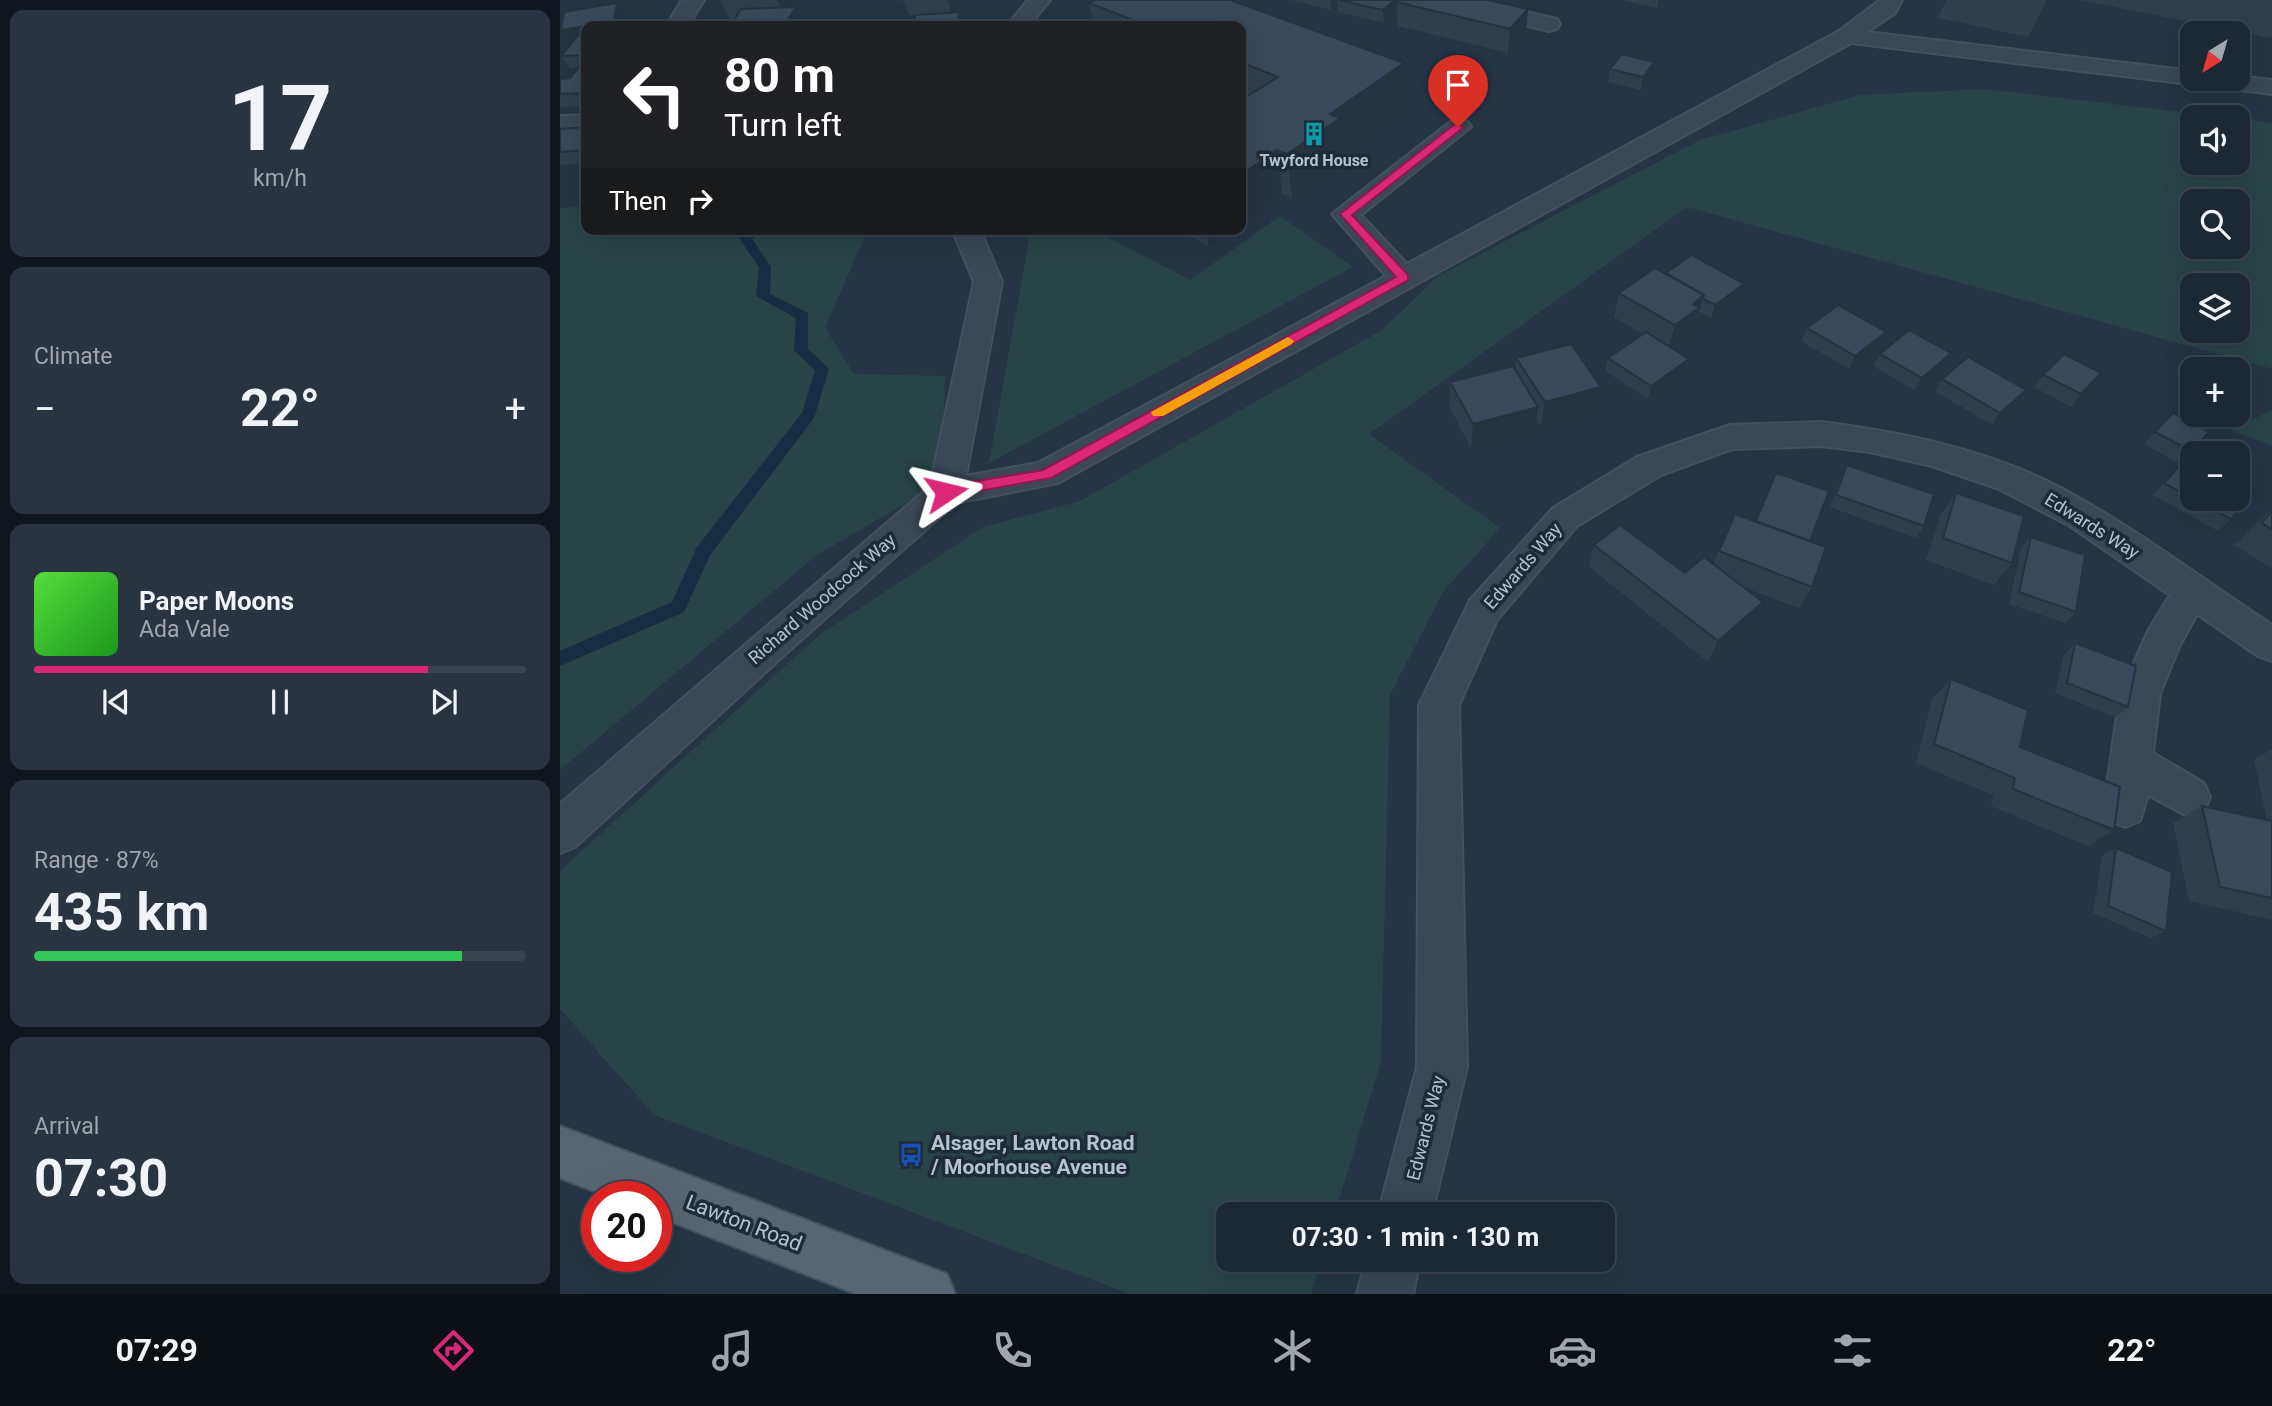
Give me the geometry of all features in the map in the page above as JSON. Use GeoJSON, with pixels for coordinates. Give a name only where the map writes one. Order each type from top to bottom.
{"type":"FeatureCollection","features":[{"type":"Feature","properties":{"kind":"main road","name":"Lawton Road"},"geometry":{"type":"LineString","coordinates":[[560,1152],[928,1294]]}},
{"type":"Feature","properties":{"kind":"street"},"geometry":{"type":"LineString","coordinates":[[680,21],[693,0]]}},
{"type":"Feature","properties":{"kind":"street"},"geometry":{"type":"LineString","coordinates":[[1022,21],[1039,0]]}},
{"type":"Feature","properties":{"kind":"street"},"geometry":{"type":"LineString","coordinates":[[1446,0],[1549,24]]}},
{"type":"Feature","properties":{"kind":"street"},"geometry":{"type":"LineString","coordinates":[[968,235],[988,282],[946,492],[1046,474],[1847,36],[1888,8],[1891,0]]}},
{"type":"Feature","properties":{"kind":"street"},"geometry":{"type":"LineString","coordinates":[[1847,36],[2180,76]]}},
{"type":"Feature","properties":{"kind":"street"},"geometry":{"type":"LineString","coordinates":[[2250,84],[2272,87]]}},
{"type":"Feature","properties":{"kind":"street"},"geometry":{"type":"LineString","coordinates":[[560,123],[581,122]]}},
{"type":"Feature","properties":{"kind":"street"},"geometry":{"type":"LineString","coordinates":[[1404,278],[1345,214],[1458,127]]}},
{"type":"Feature","properties":{"kind":"street","name":"Edwards Way"},"geometry":{"type":"LineString","coordinates":[[1408,1202],[1442,1067],[1439,705],[1483,611],[1565,517],[1649,466],[1730,437],[1821,434],[1858,438],[1937,455],[2011,480],[2044,495],[2272,645]]}},
{"type":"Feature","properties":{"kind":"street","name":"Richard Woodcock Way"},"geometry":{"type":"LineString","coordinates":[[560,832],[779,636],[946,492]]}},
{"type":"Feature","properties":{"kind":"street"},"geometry":{"type":"LineString","coordinates":[[2125,807],[2140,694],[2162,642],[2192,590]]}},
{"type":"Feature","properties":{"kind":"street"},"geometry":{"type":"LineString","coordinates":[[2131,762],[2189,797]]}},
{"type":"Feature","properties":{"kind":"street"},"geometry":{"type":"LineString","coordinates":[[1385,1294],[1390,1272]]}},
{"type":"Feature","properties":{"kind":"green space"},"geometry":{"type":"Polygon","coordinates":[[[1985,89],[2180,112],[2180,175],[2250,175],[2250,120],[2272,123],[2272,369],[2250,363],[2250,357],[2229,357],[1687,207],[1369,434],[1500,528],[1443,592],[1390,695],[1381,1061],[1339,1202],[1216,1202],[1216,1272],[1317,1272],[1311,1294],[1130,1294],[654,1115],[560,1009],[562,869],[819,635],[983,527],[1080,501],[1382,330],[1438,276],[1700,140],[1860,95],[1985,89]]]}},
{"type":"Feature","properties":{"kind":"green space"},"geometry":{"type":"Polygon","coordinates":[[[581,206],[581,235],[865,235],[825,328],[854,374],[945,376],[942,482],[817,555],[560,770],[560,208],[581,206]]]}},
{"type":"Feature","properties":{"kind":"green space"},"geometry":{"type":"Polygon","coordinates":[[[1280,216],[1353,267],[989,463],[1030,235],[1104,235],[1190,280],[1280,216]]]}},
{"type":"Feature","properties":{"kind":"green space"},"geometry":{"type":"Polygon","coordinates":[[[2272,410],[2272,446],[2230,430],[2250,427],[2250,420],[2272,410]]]}},
{"type":"Feature","properties":{"kind":"building"},"geometry":{"type":"Polygon","coordinates":[[[1095,0],[1230,0],[1404,63],[1330,114],[1340,118],[1287,154],[1277,150],[1246,172],[1246,97],[1278,77],[1246,64],[1246,21],[1135,21],[1089,3],[1095,0]]]}},
{"type":"Feature","properties":{"kind":"building"},"geometry":{"type":"Polygon","coordinates":[[[1339,0],[1395,0],[1383,10],[1339,0]]]}},
{"type":"Feature","properties":{"kind":"building"},"geometry":{"type":"Polygon","coordinates":[[[1488,0],[1528,9],[1510,29],[1397,2],[1488,0]]]}},
{"type":"Feature","properties":{"kind":"building"},"geometry":{"type":"Polygon","coordinates":[[[617,3],[614,21],[581,21],[581,27],[561,30],[564,12],[617,3]]]}},
{"type":"Feature","properties":{"kind":"building"},"geometry":{"type":"Polygon","coordinates":[[[796,7],[787,21],[733,21],[741,9],[796,7]]]}},
{"type":"Feature","properties":{"kind":"building"},"geometry":{"type":"Polygon","coordinates":[[[960,12],[957,21],[914,21],[916,15],[960,12]]]}},
{"type":"Feature","properties":{"kind":"building"},"geometry":{"type":"Polygon","coordinates":[[[580,33],[581,33],[581,55],[561,56],[580,33]]]}},
{"type":"Feature","properties":{"kind":"building"},"geometry":{"type":"Polygon","coordinates":[[[1622,54],[1654,62],[1643,77],[1610,69],[1622,54]]]}},
{"type":"Feature","properties":{"kind":"building"},"geometry":{"type":"Polygon","coordinates":[[[581,64],[581,93],[560,94],[560,79],[570,78],[581,64]]]}},
{"type":"Feature","properties":{"kind":"building"},"geometry":{"type":"Polygon","coordinates":[[[581,127],[581,150],[560,152],[560,129],[581,127]]]}},
{"type":"Feature","properties":{"kind":"building"},"geometry":{"type":"Polygon","coordinates":[[[1692,255],[1744,284],[1715,305],[1703,299],[1704,295],[1666,273],[1692,255]]]}},
{"type":"Feature","properties":{"kind":"building"},"geometry":{"type":"Polygon","coordinates":[[[1655,268],[1704,295],[1693,304],[1700,307],[1675,325],[1619,293],[1655,268]]]}},
{"type":"Feature","properties":{"kind":"building"},"geometry":{"type":"Polygon","coordinates":[[[1838,305],[1886,332],[1855,356],[1807,328],[1838,305]]]}},
{"type":"Feature","properties":{"kind":"building"},"geometry":{"type":"Polygon","coordinates":[[[1909,330],[1951,353],[1922,378],[1880,354],[1909,330]]]}},
{"type":"Feature","properties":{"kind":"building"},"geometry":{"type":"Polygon","coordinates":[[[1646,332],[1689,359],[1651,386],[1608,358],[1646,332]]]}},
{"type":"Feature","properties":{"kind":"building"},"geometry":{"type":"Polygon","coordinates":[[[1571,344],[1601,387],[1545,402],[1516,358],[1571,344]]]}},
{"type":"Feature","properties":{"kind":"building"},"geometry":{"type":"Polygon","coordinates":[[[2064,354],[2101,373],[2081,394],[2043,375],[2064,354]]]}},
{"type":"Feature","properties":{"kind":"building"},"geometry":{"type":"Polygon","coordinates":[[[1968,357],[2026,390],[2000,413],[1942,379],[1968,357]]]}},
{"type":"Feature","properties":{"kind":"building"},"geometry":{"type":"Polygon","coordinates":[[[1513,366],[1538,407],[1473,424],[1450,382],[1513,366]]]}},
{"type":"Feature","properties":{"kind":"building"},"geometry":{"type":"Polygon","coordinates":[[[2173,413],[2180,417],[2180,427],[2200,427],[2209,432],[2201,441],[2180,441],[2180,445],[2155,432],[2173,413]]]}},
{"type":"Feature","properties":{"kind":"building"},"geometry":{"type":"Polygon","coordinates":[[[1847,465],[1934,494],[1924,526],[1836,495],[1847,465]]]}},
{"type":"Feature","properties":{"kind":"building"},"geometry":{"type":"Polygon","coordinates":[[[2180,465],[2180,492],[2164,483],[2180,465]]]}},
{"type":"Feature","properties":{"kind":"building"},"geometry":{"type":"Polygon","coordinates":[[[1776,473],[1829,491],[1810,541],[1756,521],[1776,473]]]}},
{"type":"Feature","properties":{"kind":"building"},"geometry":{"type":"Polygon","coordinates":[[[1956,493],[2024,516],[2012,563],[1943,538],[1956,493]]]}},
{"type":"Feature","properties":{"kind":"building"},"geometry":{"type":"Polygon","coordinates":[[[2216,511],[2237,511],[2231,519],[2216,511]]]}},
{"type":"Feature","properties":{"kind":"building"},"geometry":{"type":"Polygon","coordinates":[[[2272,512],[2272,529],[2261,523],[2272,512]]]}},
{"type":"Feature","properties":{"kind":"building"},"geometry":{"type":"Polygon","coordinates":[[[1735,514],[1826,547],[1812,587],[1719,551],[1735,514]]]}},
{"type":"Feature","properties":{"kind":"building"},"geometry":{"type":"Polygon","coordinates":[[[1620,525],[1685,573],[1704,557],[1763,602],[1718,641],[1594,545],[1620,525]]]}},
{"type":"Feature","properties":{"kind":"building"},"geometry":{"type":"Polygon","coordinates":[[[2031,537],[2085,555],[2076,612],[2019,592],[2031,537]]]}},
{"type":"Feature","properties":{"kind":"building"},"geometry":{"type":"Polygon","coordinates":[[[2075,643],[2136,666],[2128,707],[2067,683],[2075,643]]]}},
{"type":"Feature","properties":{"kind":"building"},"geometry":{"type":"Polygon","coordinates":[[[1951,679],[2028,710],[2020,747],[2120,787],[2114,830],[2013,789],[2015,778],[1934,744],[1951,679]]]}},
{"type":"Feature","properties":{"kind":"building"},"geometry":{"type":"Polygon","coordinates":[[[2202,806],[2272,821],[2272,898],[2220,887],[2202,806]]]}},
{"type":"Feature","properties":{"kind":"building"},"geometry":{"type":"Polygon","coordinates":[[[2116,848],[2172,872],[2166,931],[2108,906],[2116,848]]]}},
{"type":"Feature","properties":{"kind":"waterway"},"geometry":{"type":"LineString","coordinates":[[560,659],[678,607],[703,552],[809,414],[822,369],[801,350],[803,316],[763,296],[765,267],[745,238],[751,235]]}},
{"type":"Feature","properties":{"kind":"slow traffic"},"geometry":{"type":"LineString","coordinates":[[1158,412],[1288,341]]}},
{"type":"Feature","properties":{"kind":"place","name":"Twyford House"},"geometry":{"type":"Point","coordinates":[1314,134]}},
{"type":"Feature","properties":{"kind":"place","name":"Alsager, Lawton Road / Moorhouse Avenue"},"geometry":{"type":"Point","coordinates":[911,1155]}},
{"type":"Feature","properties":{"kind":"route"},"geometry":{"type":"LineString","coordinates":[[946,492],[1046,474],[1404,278],[1345,214],[1458,127]]}}]}
